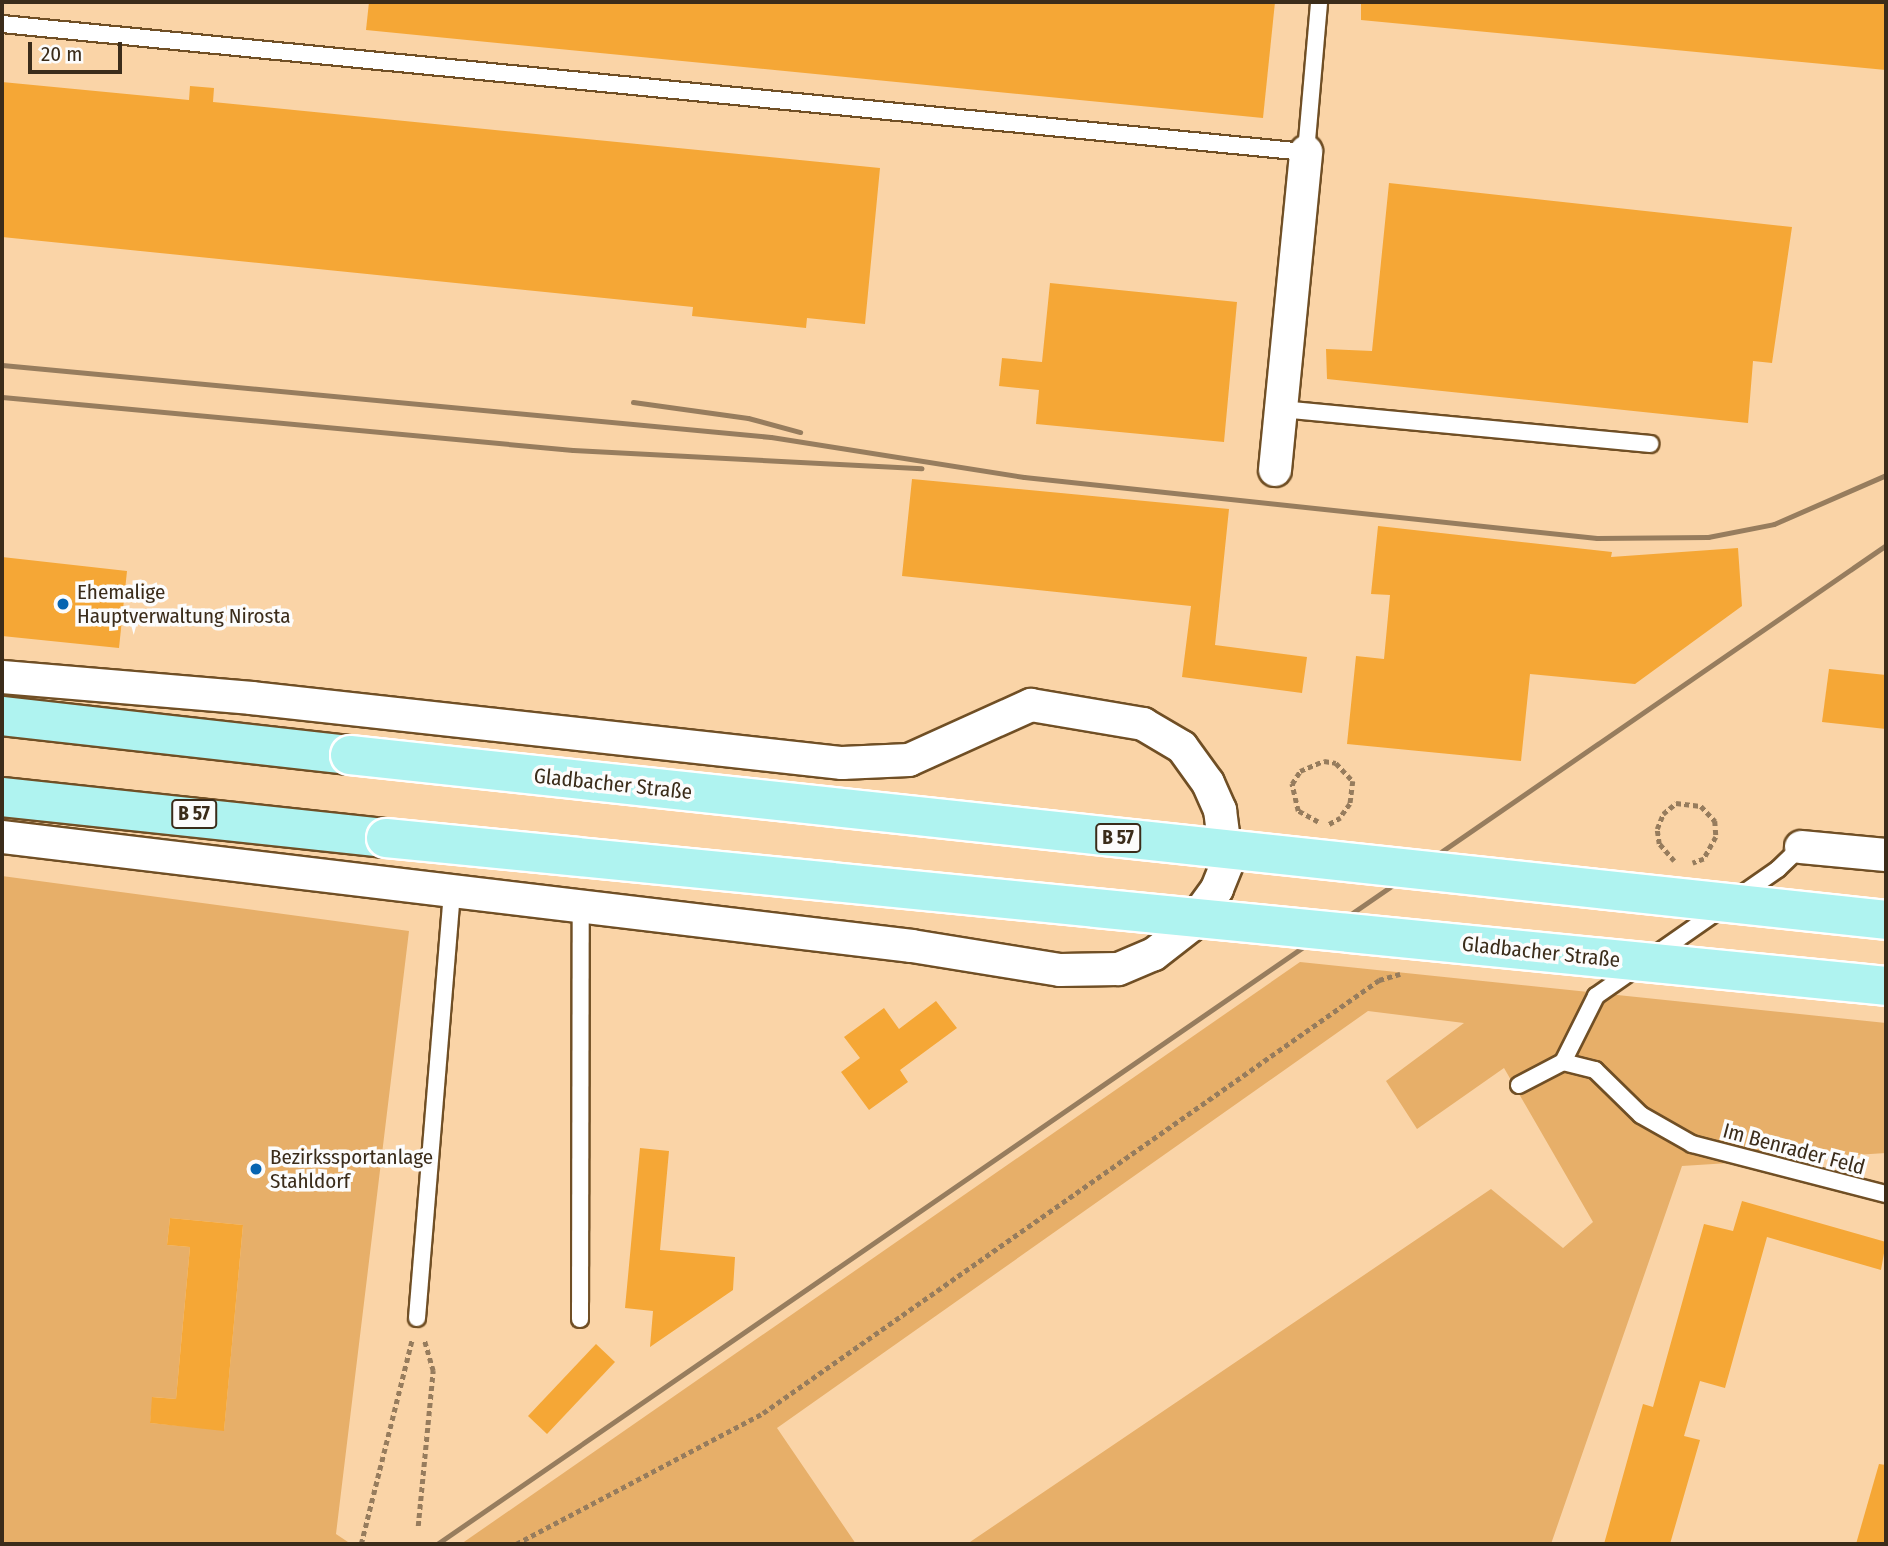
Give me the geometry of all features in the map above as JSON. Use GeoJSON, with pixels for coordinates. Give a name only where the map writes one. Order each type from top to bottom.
{"type":"FeatureCollection","features":[{"type":"Feature","properties":{"kind":"main road","name":"Gladbacher Straße"},"geometry":{"type":"LineString","coordinates":[[2,716],[1886,920]]}},
{"type":"Feature","properties":{"kind":"main road","name":"Gladbacher Straße"},"geometry":{"type":"LineString","coordinates":[[2,797],[386,838],[1886,986]]}},
{"type":"Feature","properties":{"kind":"street"},"geometry":{"type":"LineString","coordinates":[[1275,470],[1306,152]]}},
{"type":"Feature","properties":{"kind":"street"},"geometry":{"type":"LineString","coordinates":[[2,677],[264,699],[842,763],[909,761],[1031,705],[1143,724],[1182,747],[1208,783],[1220,810],[1227,864],[1217,890],[1191,926],[1154,954],[1118,969],[1060,970],[912,946],[2,836]]}},
{"type":"Feature","properties":{"kind":"street"},"geometry":{"type":"LineString","coordinates":[[1801,847],[1886,855]]}},
{"type":"Feature","properties":{"kind":"lane"},"geometry":{"type":"LineString","coordinates":[[2,24],[1306,152],[1319,2]]}},
{"type":"Feature","properties":{"kind":"lane"},"geometry":{"type":"LineString","coordinates":[[1281,409],[1650,444]]}},
{"type":"Feature","properties":{"kind":"lane"},"geometry":{"type":"LineString","coordinates":[[1519,1085],[1563,1062],[1596,996],[1778,869],[1801,847]]}},
{"type":"Feature","properties":{"kind":"lane"},"geometry":{"type":"LineString","coordinates":[[417,1318],[452,891]]}},
{"type":"Feature","properties":{"kind":"lane"},"geometry":{"type":"LineString","coordinates":[[580,1319],[581,906]]}},
{"type":"Feature","properties":{"kind":"lane","name":"Im Benrader Feld"},"geometry":{"type":"LineString","coordinates":[[1563,1062],[1595,1070],[1642,1115],[1692,1144],[1886,1194]]}},
{"type":"Feature","properties":{"kind":"path"},"geometry":{"type":"LineString","coordinates":[[1325,833],[1325,826],[1298,811],[1292,800],[1292,784],[1300,771],[1324,761],[1336,763],[1347,773],[1352,792],[1340,818]]}},
{"type":"Feature","properties":{"kind":"path"},"geometry":{"type":"LineString","coordinates":[[1674,861],[1659,844],[1657,829],[1662,814],[1676,803],[1701,806],[1715,821],[1716,837],[1704,859],[1679,869]]}},
{"type":"Feature","properties":{"kind":"path"},"geometry":{"type":"LineString","coordinates":[[516,1544],[763,1413],[1379,980],[1405,973]]}},
{"type":"Feature","properties":{"kind":"path"},"geometry":{"type":"LineString","coordinates":[[417,1318],[433,1371],[418,1526]]}},
{"type":"Feature","properties":{"kind":"path"},"geometry":{"type":"LineString","coordinates":[[361,1544],[417,1318]]}},
{"type":"Feature","properties":{"kind":"shaded area","name":"Bezirkssportanlage Stahldorf"},"geometry":{"type":"Polygon","coordinates":[[[2,876],[409,931],[336,1534],[351,1544],[2,1544],[2,876]],[[170,1218],[167,1245],[190,1247],[176,1399],[153,1397],[150,1423],[224,1430],[243,1225],[170,1218]]]}},
{"type":"Feature","properties":{"kind":"shaded area"},"geometry":{"type":"Polygon","coordinates":[[[1300,962],[1886,1023],[1886,1153],[1682,1166],[1551,1544],[970,1542],[1491,1189],[1563,1248],[1593,1222],[1504,1068],[1417,1129],[1386,1081],[1464,1023],[1368,1011],[777,1428],[856,1544],[461,1544],[1300,962]]]}},
{"type":"Feature","properties":{"kind":"building"},"geometry":{"type":"Polygon","coordinates":[[[369,2],[1275,2],[1263,118],[366,30],[369,2]]]}},
{"type":"Feature","properties":{"kind":"building"},"geometry":{"type":"Polygon","coordinates":[[[1361,2],[1886,2],[1886,70],[1361,20],[1361,2]]]}},
{"type":"Feature","properties":{"kind":"building"},"geometry":{"type":"Polygon","coordinates":[[[2,82],[189,100],[190,86],[214,88],[213,102],[880,168],[865,324],[807,318],[806,328],[692,316],[693,307],[2,237],[2,82]]]}},
{"type":"Feature","properties":{"kind":"building"},"geometry":{"type":"Polygon","coordinates":[[[1389,183],[1792,227],[1772,363],[1753,361],[1748,423],[1327,379],[1326,349],[1372,351],[1389,183]]]}},
{"type":"Feature","properties":{"kind":"building"},"geometry":{"type":"Polygon","coordinates":[[[1050,283],[1237,302],[1224,442],[1036,424],[1039,390],[999,386],[1002,358],[1042,362],[1050,283]]]}},
{"type":"Feature","properties":{"kind":"building"},"geometry":{"type":"Polygon","coordinates":[[[912,479],[1229,509],[1215,645],[1307,657],[1302,693],[1182,677],[1191,606],[902,576],[912,479]]]}},
{"type":"Feature","properties":{"kind":"building"},"geometry":{"type":"Polygon","coordinates":[[[1378,526],[1612,552],[1611,557],[1738,548],[1742,606],[1635,684],[1530,674],[1521,761],[1347,744],[1356,656],[1384,659],[1390,595],[1371,594],[1378,526]]]}},
{"type":"Feature","properties":{"kind":"building","name":"Ehemalige Hauptverwaltung Nirosta"},"geometry":{"type":"Polygon","coordinates":[[[2,557],[127,571],[119,648],[2,636],[2,557]]]}},
{"type":"Feature","properties":{"kind":"building"},"geometry":{"type":"Polygon","coordinates":[[[1829,669],[1886,675],[1886,729],[1822,722],[1829,669]]]}},
{"type":"Feature","properties":{"kind":"building"},"geometry":{"type":"Polygon","coordinates":[[[936,1001],[957,1028],[900,1070],[908,1082],[869,1110],[841,1072],[860,1058],[844,1037],[884,1008],[899,1029],[936,1001]]]}},
{"type":"Feature","properties":{"kind":"building"},"geometry":{"type":"Polygon","coordinates":[[[640,1148],[669,1151],[660,1250],[735,1257],[733,1290],[650,1347],[653,1311],[625,1308],[640,1148]]]}},
{"type":"Feature","properties":{"kind":"building"},"geometry":{"type":"Polygon","coordinates":[[[1742,1201],[1886,1242],[1881,1270],[1767,1237],[1725,1388],[1700,1381],[1684,1436],[1700,1440],[1670,1544],[1604,1544],[1643,1404],[1653,1407],[1704,1224],[1733,1231],[1742,1201]]]}},
{"type":"Feature","properties":{"kind":"building"},"geometry":{"type":"Polygon","coordinates":[[[170,1218],[243,1225],[224,1431],[150,1423],[152,1397],[176,1399],[190,1247],[167,1245],[170,1218]]]}},
{"type":"Feature","properties":{"kind":"building"},"geometry":{"type":"Polygon","coordinates":[[[596,1344],[615,1362],[547,1434],[528,1416],[596,1344]]]}},
{"type":"Feature","properties":{"kind":"building"},"geometry":{"type":"Polygon","coordinates":[[[1879,1464],[1886,1465],[1886,1544],[1856,1544],[1879,1464]]]}},
{"type":"Feature","properties":{"kind":"railway"},"geometry":{"type":"LineString","coordinates":[[2,365],[771,437],[1024,477],[1597,538],[1708,537],[1774,524],[1886,475]]}},
{"type":"Feature","properties":{"kind":"railway"},"geometry":{"type":"LineString","coordinates":[[2,397],[573,450],[922,468]]}},
{"type":"Feature","properties":{"kind":"railway"},"geometry":{"type":"LineString","coordinates":[[633,402],[748,418],[800,432]]}},
{"type":"Feature","properties":{"kind":"railway"},"geometry":{"type":"LineString","coordinates":[[437,1544],[1886,545]]}},
{"type":"Feature","properties":{"kind":"place","name":"Ehemalige Hauptverwaltung Nirosta"},"geometry":{"type":"Point","coordinates":[63,604]}},
{"type":"Feature","properties":{"kind":"place","name":"Bezirkssportanlage Stahldorf"},"geometry":{"type":"Point","coordinates":[256,1169]}}]}
